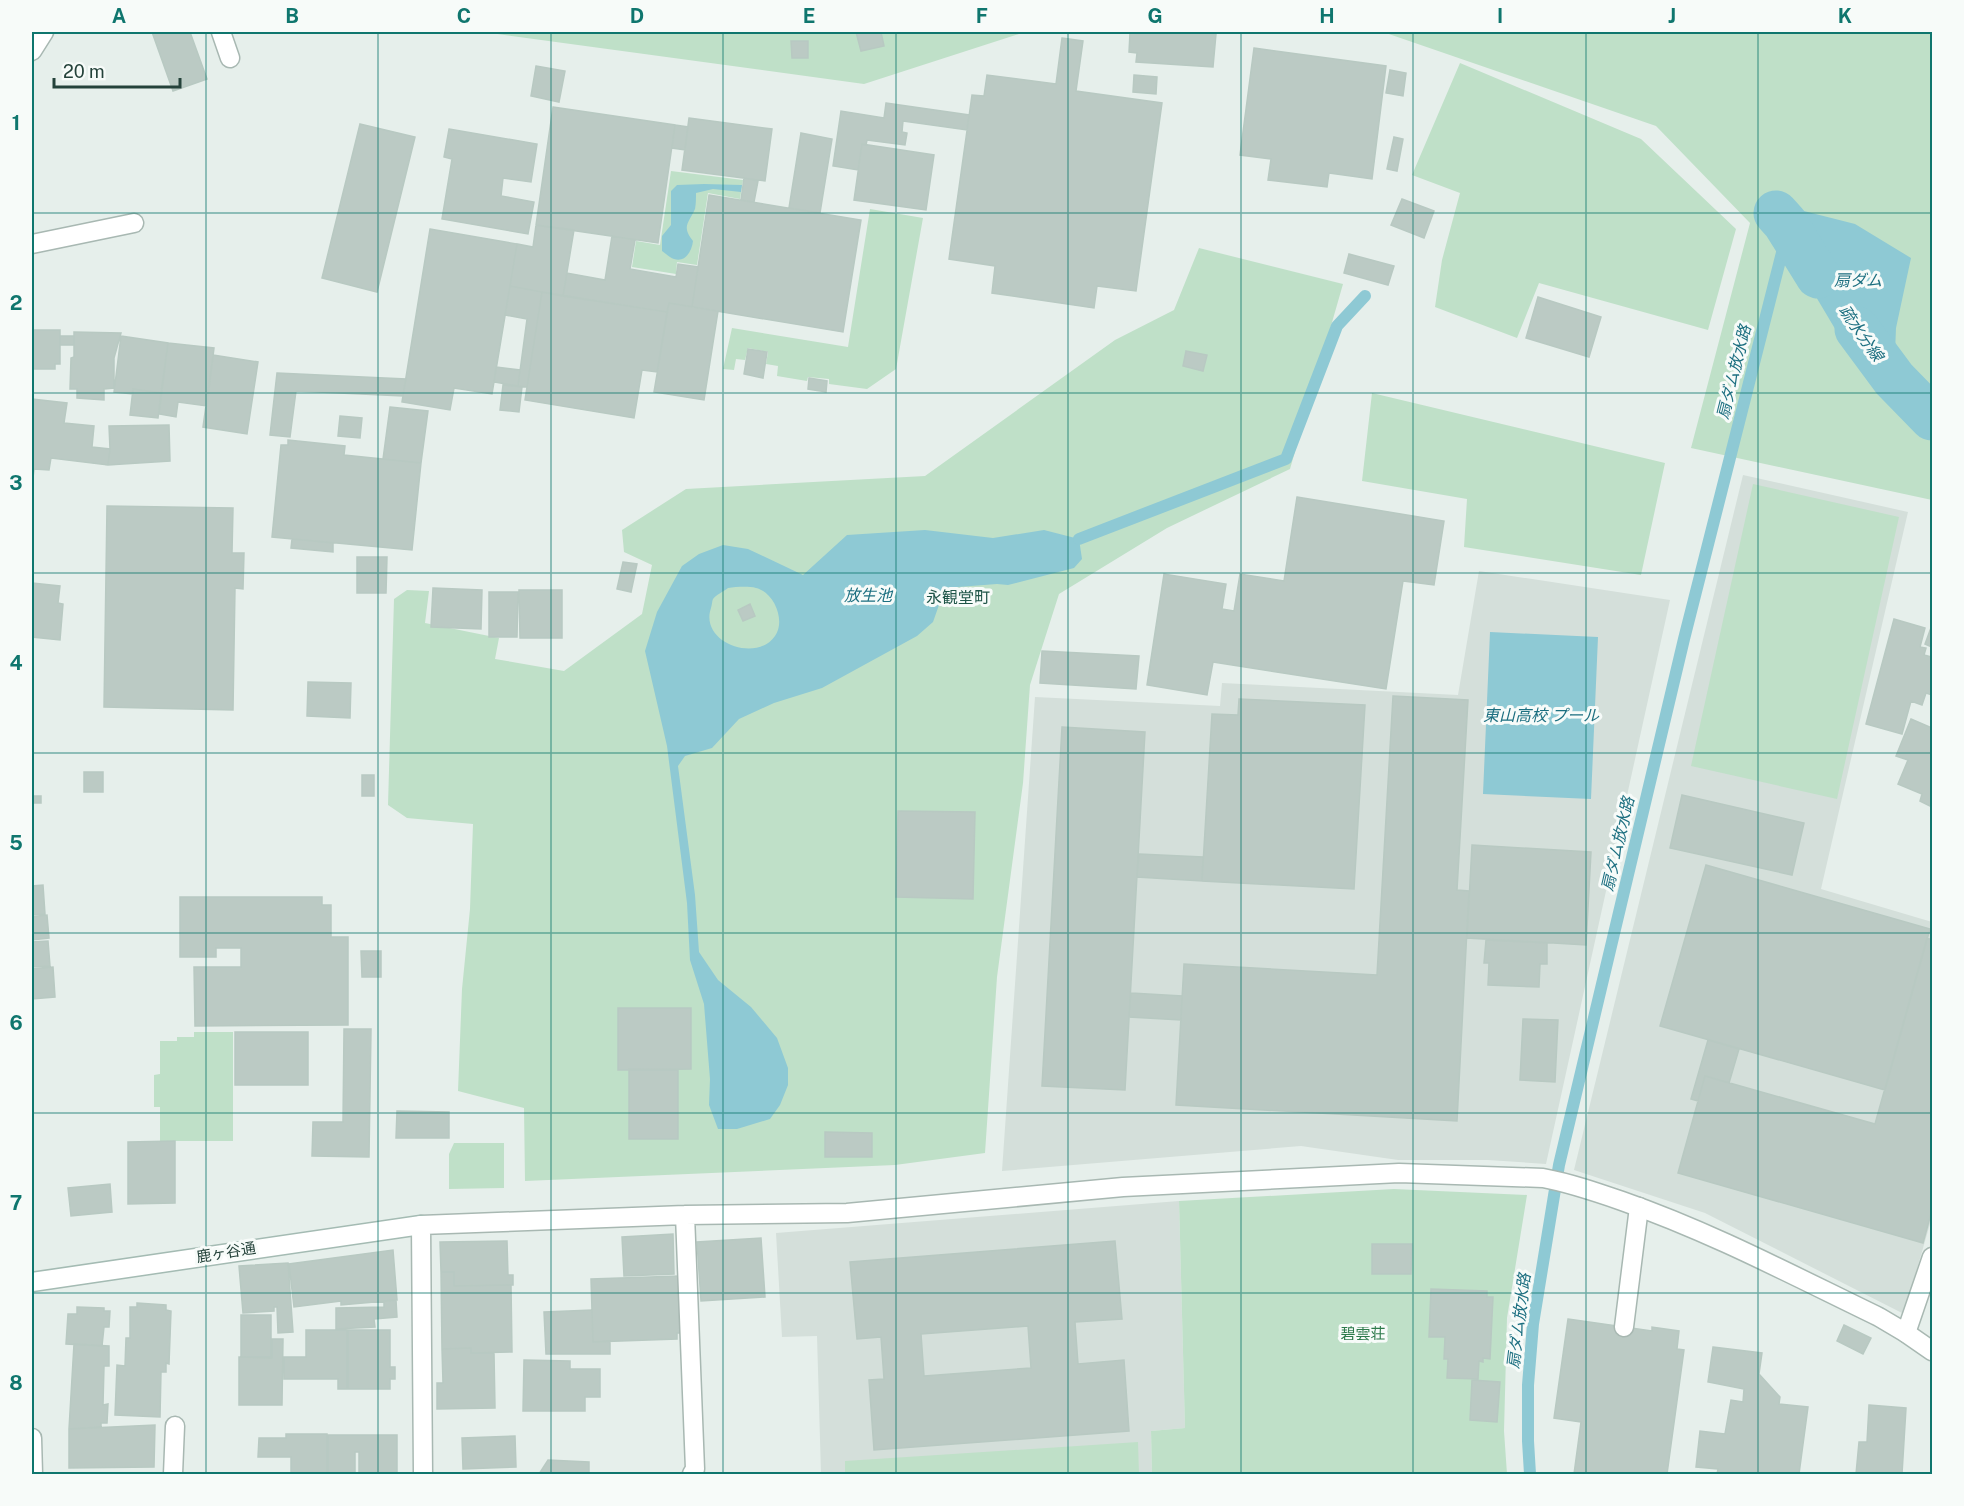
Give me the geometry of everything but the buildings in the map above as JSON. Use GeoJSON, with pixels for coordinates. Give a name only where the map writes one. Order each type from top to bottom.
{"type":"FeatureCollection","features":[{"type":"Feature","properties":{"kind":"street"},"geometry":{"type":"LineString","coordinates":[[32,51],[44,32]]}},
{"type":"Feature","properties":{"kind":"street"},"geometry":{"type":"LineString","coordinates":[[221,32],[230,58]]}},
{"type":"Feature","properties":{"kind":"street"},"geometry":{"type":"LineString","coordinates":[[32,244],[134,223]]}},
{"type":"Feature","properties":{"kind":"street","name":"鹿ヶ谷通"},"geometry":{"type":"LineString","coordinates":[[32,1282],[421,1225],[685,1215],[847,1214],[1123,1187],[1399,1173],[1546,1179],[1564,1182],[1639,1207],[1694,1228],[1879,1317],[1932,1352]]}},
{"type":"Feature","properties":{"kind":"street"},"geometry":{"type":"LineString","coordinates":[[1624,1327],[1639,1207]]}},
{"type":"Feature","properties":{"kind":"street"},"geometry":{"type":"LineString","coordinates":[[685,1215],[695,1470],[692,1474]]}},
{"type":"Feature","properties":{"kind":"street"},"geometry":{"type":"LineString","coordinates":[[421,1225],[423,1474]]}},
{"type":"Feature","properties":{"kind":"street"},"geometry":{"type":"LineString","coordinates":[[1906,1333],[1932,1257]]}},
{"type":"Feature","properties":{"kind":"street"},"geometry":{"type":"LineString","coordinates":[[173,1474],[175,1426]]}},
{"type":"Feature","properties":{"kind":"street"},"geometry":{"type":"LineString","coordinates":[[32,1438],[33,1474]]}},
{"type":"Feature","properties":{"kind":"shaded area"},"geometry":{"type":"Polygon","coordinates":[[[1743,475],[1908,512],[1821,889],[1932,922],[1932,1217],[1904,1314],[1705,1213],[1574,1170],[1743,475]]]}},
{"type":"Feature","properties":{"kind":"shaded area"},"geometry":{"type":"Polygon","coordinates":[[[1479,571],[1670,600],[1546,1164],[1488,1160],[1398,1160],[1301,1146],[1002,1171],[1035,697],[1220,706],[1222,683],[1458,695],[1479,571]]]}},
{"type":"Feature","properties":{"kind":"shaded area"},"geometry":{"type":"Polygon","coordinates":[[[1179,1201],[1185,1428],[1151,1431],[1152,1474],[821,1474],[817,1336],[782,1337],[776,1233],[1179,1201]]]}},
{"type":"Feature","properties":{"kind":"green space"},"geometry":{"type":"Polygon","coordinates":[[[483,32],[1025,32],[864,84],[483,32]]]}},
{"type":"Feature","properties":{"kind":"green space"},"geometry":{"type":"Polygon","coordinates":[[[1383,32],[1932,32],[1932,500],[1691,448],[1750,223],[1656,126],[1383,32]]]}},
{"type":"Feature","properties":{"kind":"green space"},"geometry":{"type":"Polygon","coordinates":[[[1460,63],[1641,139],[1736,229],[1708,330],[1539,283],[1517,338],[1435,307],[1442,260],[1460,193],[1412,175],[1460,63]]]}},
{"type":"Feature","properties":{"kind":"green space"},"geometry":{"type":"Polygon","coordinates":[[[671,171],[743,180],[740,199],[708,193],[697,265],[677,262],[676,274],[632,267],[636,241],[660,245],[671,171]]]}},
{"type":"Feature","properties":{"kind":"green space"},"geometry":{"type":"Polygon","coordinates":[[[870,209],[923,218],[896,369],[867,389],[829,384],[829,379],[808,377],[807,381],[777,376],[778,366],[766,364],[768,352],[748,348],[745,360],[736,359],[734,370],[723,369],[732,328],[848,347],[870,209]]]}},
{"type":"Feature","properties":{"kind":"green space"},"geometry":{"type":"Polygon","coordinates":[[[1199,248],[1343,284],[1290,469],[1167,528],[1059,594],[1030,685],[1023,783],[997,977],[985,1153],[895,1165],[525,1181],[524,1108],[458,1091],[473,824],[407,818],[388,805],[394,599],[407,590],[429,591],[425,623],[499,638],[495,659],[564,671],[642,614],[652,565],[624,552],[622,530],[686,489],[925,476],[1115,340],[1174,310],[1199,248]]]}},
{"type":"Feature","properties":{"kind":"green space"},"geometry":{"type":"Polygon","coordinates":[[[1372,393],[1665,463],[1641,575],[1464,547],[1467,499],[1362,481],[1372,393]]]}},
{"type":"Feature","properties":{"kind":"green space"},"geometry":{"type":"Polygon","coordinates":[[[1753,484],[1899,517],[1837,799],[1691,766],[1753,484]]]}},
{"type":"Feature","properties":{"kind":"green space"},"geometry":{"type":"Polygon","coordinates":[[[194,1032],[233,1032],[233,1141],[160,1141],[160,1107],[154,1107],[154,1075],[160,1074],[160,1041],[177,1041],[177,1037],[194,1037],[194,1032]]]}},
{"type":"Feature","properties":{"kind":"green space"},"geometry":{"type":"Polygon","coordinates":[[[454,1143],[504,1143],[504,1188],[449,1189],[449,1154],[454,1143]]]}},
{"type":"Feature","properties":{"kind":"green space","name":"碧雲荘"},"geometry":{"type":"Polygon","coordinates":[[[1394,1189],[1527,1195],[1507,1318],[1504,1431],[1507,1474],[1152,1474],[1151,1431],[1185,1428],[1179,1201],[1394,1189]]]}},
{"type":"Feature","properties":{"kind":"green space"},"geometry":{"type":"Polygon","coordinates":[[[1138,1442],[1139,1474],[845,1474],[845,1461],[1138,1442]]]}},
{"type":"Feature","properties":{"kind":"water"},"geometry":{"type":"Polygon","coordinates":[[[677,185],[742,185],[741,192],[713,189],[696,193],[695,209],[687,228],[693,241],[691,248],[688,255],[682,259],[672,258],[662,251],[662,236],[671,225],[671,191],[677,185]]]}},
{"type":"Feature","properties":{"kind":"water","name":"扇ダム"},"geometry":{"type":"Polygon","coordinates":[[[1788,207],[1855,224],[1911,258],[1896,328],[1894,379],[1887,389],[1856,364],[1781,238],[1788,207]]]}},
{"type":"Feature","properties":{"kind":"water","name":"放生池"},"geometry":{"type":"Polygon","coordinates":[[[925,530],[993,538],[1044,530],[1079,539],[1082,559],[1074,568],[1008,585],[945,588],[933,622],[917,636],[822,688],[774,703],[739,719],[712,748],[685,756],[678,766],[695,895],[699,952],[718,980],[751,1007],[777,1038],[788,1068],[788,1085],[780,1105],[770,1119],[737,1129],[718,1129],[709,1105],[710,1079],[704,1004],[690,960],[687,903],[667,746],[645,651],[657,612],[682,566],[699,554],[723,545],[748,549],[803,575],[847,535],[925,530]],[[728,588],[713,599],[710,620],[713,631],[721,639],[744,648],[756,648],[767,644],[775,636],[779,623],[779,615],[773,601],[756,588],[728,588]]]}},
{"type":"Feature","properties":{"kind":"water","name":"東山高校 プール"},"geometry":{"type":"Polygon","coordinates":[[[1490,632],[1598,637],[1591,799],[1483,794],[1490,632]]]}},
{"type":"Feature","properties":{"kind":"waterway","name":"疏水分線"},"geometry":{"type":"LineString","coordinates":[[1776,213],[1785,223],[1818,276]]}},
{"type":"Feature","properties":{"kind":"waterway","name":"扇ダム放水路"},"geometry":{"type":"LineString","coordinates":[[1530,1474],[1528,1385],[1533,1324],[1559,1165],[1684,639],[1788,229]]}},
{"type":"Feature","properties":{"kind":"waterway"},"geometry":{"type":"LineString","coordinates":[[1079,539],[1286,459],[1337,326],[1365,296]]}},
{"type":"Feature","properties":{"kind":"waterway","name":"疏水分線"},"geometry":{"type":"LineString","coordinates":[[1857,329],[1894,379],[1932,418]]}},
{"type":"Feature","properties":{"kind":"district","name":"永観堂町"},"geometry":{"type":"Point","coordinates":[958,597]}}]}
